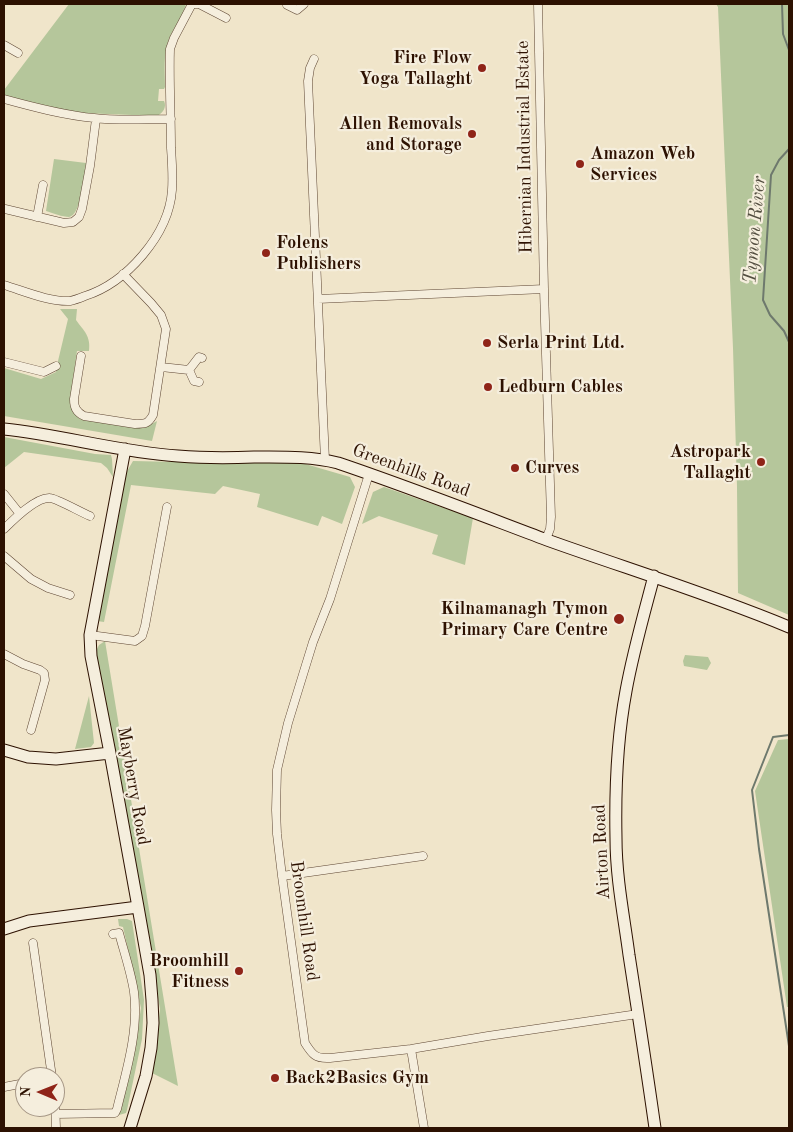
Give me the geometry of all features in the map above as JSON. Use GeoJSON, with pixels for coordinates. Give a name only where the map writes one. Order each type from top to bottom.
{"type":"FeatureCollection","features":[{"type":"Feature","properties":{"kind":"street"},"geometry":{"type":"LineString","coordinates":[[4,285],[52,300],[71,301],[98,292],[138,261],[160,230],[167,213],[172,190],[170,50],[192,4],[199,4],[226,18]]}},
{"type":"Feature","properties":{"kind":"street"},"geometry":{"type":"LineString","coordinates":[[288,5],[297,10],[304,4]]}},
{"type":"Feature","properties":{"kind":"street","name":"Hibernian Industrial Estate"},"geometry":{"type":"LineString","coordinates":[[538,4],[551,517],[546,539]]}},
{"type":"Feature","properties":{"kind":"street"},"geometry":{"type":"LineString","coordinates":[[4,45],[18,54]]}},
{"type":"Feature","properties":{"kind":"street"},"geometry":{"type":"LineString","coordinates":[[314,59],[308,81],[325,460]]}},
{"type":"Feature","properties":{"kind":"street"},"geometry":{"type":"LineString","coordinates":[[4,99],[37,108],[96,119],[171,119]]}},
{"type":"Feature","properties":{"kind":"street"},"geometry":{"type":"LineString","coordinates":[[5,209],[64,223],[73,222],[79,217],[90,166],[96,119]]}},
{"type":"Feature","properties":{"kind":"street"},"geometry":{"type":"LineString","coordinates":[[37,217],[43,185]]}},
{"type":"Feature","properties":{"kind":"street"},"geometry":{"type":"LineString","coordinates":[[80,356],[74,399],[77,412],[84,416],[135,424],[144,424],[150,421],[153,415],[166,329],[161,316],[151,303],[123,274]]}},
{"type":"Feature","properties":{"kind":"street"},"geometry":{"type":"LineString","coordinates":[[318,299],[544,289]]}},
{"type":"Feature","properties":{"kind":"street"},"geometry":{"type":"LineString","coordinates":[[189,370],[199,357],[202,358]]}},
{"type":"Feature","properties":{"kind":"street"},"geometry":{"type":"LineString","coordinates":[[4,362],[44,372],[56,366]]}},
{"type":"Feature","properties":{"kind":"street"},"geometry":{"type":"LineString","coordinates":[[161,367],[189,370]]}},
{"type":"Feature","properties":{"kind":"street"},"geometry":{"type":"LineString","coordinates":[[189,370],[194,381],[199,382]]}},
{"type":"Feature","properties":{"kind":"street","name":"Greenhills Road"},"geometry":{"type":"LineString","coordinates":[[4,429],[177,456],[220,458],[291,457],[325,460],[439,498],[789,627]]}},
{"type":"Feature","properties":{"kind":"street","name":"Mayberry Road"},"geometry":{"type":"LineString","coordinates":[[125,449],[90,635],[91,656],[150,975],[153,1024],[151,1048],[146,1076],[130,1128]]}},
{"type":"Feature","properties":{"kind":"street","name":"Broomhill Road"},"geometry":{"type":"LineString","coordinates":[[369,474],[288,724],[277,770],[277,834],[305,1043],[312,1054],[323,1059],[411,1049],[497,1034],[638,1014]]}},
{"type":"Feature","properties":{"kind":"street"},"geometry":{"type":"LineString","coordinates":[[4,494],[20,514]]}},
{"type":"Feature","properties":{"kind":"street"},"geometry":{"type":"LineString","coordinates":[[4,529],[20,514],[41,500],[50,498],[90,516]]}},
{"type":"Feature","properties":{"kind":"street"},"geometry":{"type":"LineString","coordinates":[[90,635],[135,641],[142,636],[167,508]]}},
{"type":"Feature","properties":{"kind":"street"},"geometry":{"type":"LineString","coordinates":[[4,556],[31,579],[48,588],[70,595]]}},
{"type":"Feature","properties":{"kind":"street","name":"Airton Road"},"geometry":{"type":"LineString","coordinates":[[654,576],[627,687],[620,732],[616,839],[618,873],[655,1128]]}},
{"type":"Feature","properties":{"kind":"street"},"geometry":{"type":"LineString","coordinates":[[4,654],[44,673],[45,680],[31,730]]}},
{"type":"Feature","properties":{"kind":"street"},"geometry":{"type":"LineString","coordinates":[[4,750],[28,757],[56,759],[110,753]]}},
{"type":"Feature","properties":{"kind":"street"},"geometry":{"type":"LineString","coordinates":[[282,876],[423,856]]}},
{"type":"Feature","properties":{"kind":"street"},"geometry":{"type":"LineString","coordinates":[[4,929],[29,921],[138,907]]}},
{"type":"Feature","properties":{"kind":"street"},"geometry":{"type":"LineString","coordinates":[[65,1114],[115,1113],[117,1109],[132,1044],[134,994],[119,933],[113,934]]}},
{"type":"Feature","properties":{"kind":"street"},"geometry":{"type":"LineString","coordinates":[[33,944],[51,1067]]}},
{"type":"Feature","properties":{"kind":"street"},"geometry":{"type":"LineString","coordinates":[[411,1049],[424,1128]]}},
{"type":"Feature","properties":{"kind":"green space"},"geometry":{"type":"Polygon","coordinates":[[[69,4],[186,4],[167,45],[165,87],[164,89],[159,89],[158,101],[164,101],[165,105],[161,113],[157,116],[82,113],[4,96],[4,90],[69,4]]]}},
{"type":"Feature","properties":{"kind":"green space"},"geometry":{"type":"Polygon","coordinates":[[[716,4],[789,4],[789,615],[738,593],[733,348],[718,7],[716,4]]]}},
{"type":"Feature","properties":{"kind":"green space"},"geometry":{"type":"Polygon","coordinates":[[[54,159],[86,163],[77,210],[69,217],[46,211],[54,159]]]}},
{"type":"Feature","properties":{"kind":"green space"},"geometry":{"type":"Polygon","coordinates":[[[60,309],[77,309],[76,320],[89,341],[89,351],[77,351],[70,401],[72,409],[80,419],[139,427],[148,426],[157,421],[152,441],[4,416],[4,368],[41,379],[56,372],[68,319],[60,309]]]}},
{"type":"Feature","properties":{"kind":"green space"},"geometry":{"type":"Polygon","coordinates":[[[4,437],[95,454],[111,455],[113,477],[101,463],[24,452],[4,468],[4,437]]]}},
{"type":"Feature","properties":{"kind":"green space"},"geometry":{"type":"Polygon","coordinates":[[[133,461],[302,463],[350,477],[355,487],[342,524],[322,516],[318,526],[257,507],[260,494],[223,486],[215,494],[131,485],[104,622],[97,621],[126,473],[133,461]]]}},
{"type":"Feature","properties":{"kind":"green space"},"geometry":{"type":"Polygon","coordinates":[[[384,487],[473,518],[465,565],[432,554],[438,535],[379,516],[362,524],[373,492],[384,487]]]}},
{"type":"Feature","properties":{"kind":"green space"},"geometry":{"type":"Polygon","coordinates":[[[105,641],[178,1086],[152,1073],[160,1009],[96,651],[99,645],[105,641]]]}},
{"type":"Feature","properties":{"kind":"green space"},"geometry":{"type":"Polygon","coordinates":[[[685,655],[708,657],[711,663],[707,670],[684,666],[685,655]]]}},
{"type":"Feature","properties":{"kind":"green space"},"geometry":{"type":"Polygon","coordinates":[[[89,696],[94,743],[91,747],[75,749],[89,696]]]}},
{"type":"Feature","properties":{"kind":"green space"},"geometry":{"type":"Polygon","coordinates":[[[789,739],[789,1007],[787,1007],[755,791],[778,740],[789,739]]]}},
{"type":"Feature","properties":{"kind":"green space"},"geometry":{"type":"Polygon","coordinates":[[[118,919],[132,921],[144,1000],[142,1039],[127,1110],[126,1113],[119,1115],[135,1046],[141,1008],[123,927],[119,926],[118,919]]]}},
{"type":"Feature","properties":{"kind":"waterway","name":"Tymon River"},"geometry":{"type":"LineString","coordinates":[[782,4],[783,34],[789,50]]}},
{"type":"Feature","properties":{"kind":"waterway","name":"Tymon River"},"geometry":{"type":"LineString","coordinates":[[789,149],[779,160],[771,175],[763,300],[770,315],[784,331],[789,342]]}},
{"type":"Feature","properties":{"kind":"waterway","name":"Tymon River"},"geometry":{"type":"LineString","coordinates":[[789,735],[773,737],[752,790],[759,849],[789,1046]]}},
{"type":"Feature","properties":{"kind":"place","name":"Fire Flow Yoga Tallaght"},"geometry":{"type":"Point","coordinates":[482,68]}},
{"type":"Feature","properties":{"kind":"place","name":"Allen Removals and Storage"},"geometry":{"type":"Point","coordinates":[472,134]}},
{"type":"Feature","properties":{"kind":"place","name":"Amazon Web Services"},"geometry":{"type":"Point","coordinates":[580,164]}},
{"type":"Feature","properties":{"kind":"place","name":"Folens Publishers"},"geometry":{"type":"Point","coordinates":[266,253]}},
{"type":"Feature","properties":{"kind":"place","name":"Serla Print Ltd."},"geometry":{"type":"Point","coordinates":[487,343]}},
{"type":"Feature","properties":{"kind":"place","name":"Ledburn Cables"},"geometry":{"type":"Point","coordinates":[488,387]}},
{"type":"Feature","properties":{"kind":"place","name":"Astropark Tallaght"},"geometry":{"type":"Point","coordinates":[761,462]}},
{"type":"Feature","properties":{"kind":"place","name":"Curves"},"geometry":{"type":"Point","coordinates":[515,468]}},
{"type":"Feature","properties":{"kind":"place","name":"Kilnamanagh Tymon Primary Care Centre"},"geometry":{"type":"Point","coordinates":[619,619]}},
{"type":"Feature","properties":{"kind":"place","name":"Broomhill Fitness"},"geometry":{"type":"Point","coordinates":[239,971]}},
{"type":"Feature","properties":{"kind":"place","name":"Back2Basics Gym"},"geometry":{"type":"Point","coordinates":[275,1078]}}]}
